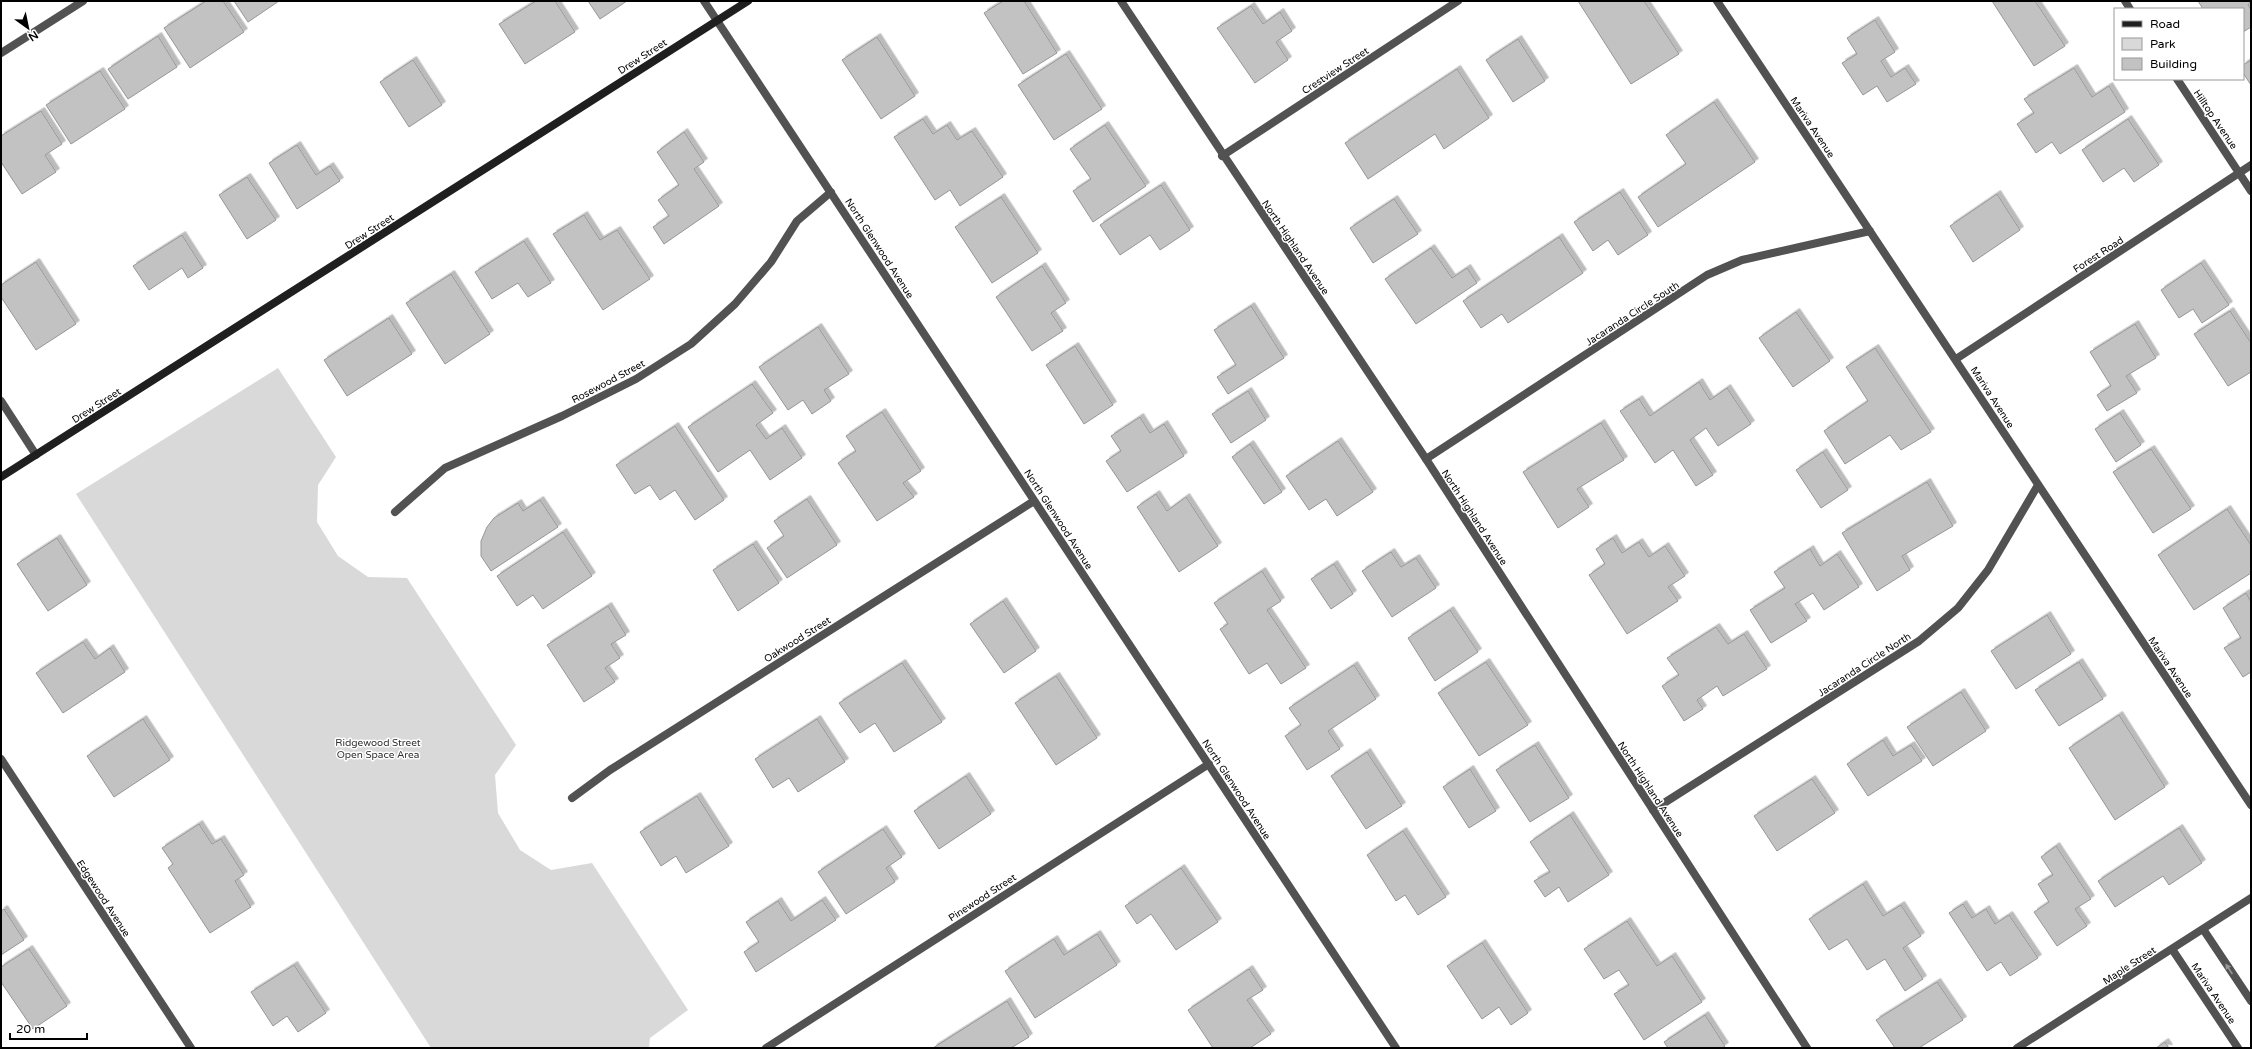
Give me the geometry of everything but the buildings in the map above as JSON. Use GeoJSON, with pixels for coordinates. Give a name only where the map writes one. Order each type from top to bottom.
{"type":"FeatureCollection","features":[{"type":"Feature","properties":{"kind":"main road","name":"Drew Street"},"geometry":{"type":"LineString","coordinates":[[1,477],[748,1]]}},
{"type":"Feature","properties":{"kind":"street"},"geometry":{"type":"LineString","coordinates":[[1,53],[83,1]]}},
{"type":"Feature","properties":{"kind":"street","name":"North Glenwood Avenue"},"geometry":{"type":"LineString","coordinates":[[704,1],[1395,1048]]}},
{"type":"Feature","properties":{"kind":"street","name":"North Highland Avenue"},"geometry":{"type":"LineString","coordinates":[[1121,1],[1222,156],[1426,459],[1807,1048]]}},
{"type":"Feature","properties":{"kind":"street","name":"Crestview Street"},"geometry":{"type":"LineString","coordinates":[[1222,156],[1458,1]]}},
{"type":"Feature","properties":{"kind":"street","name":"Mariva Avenue"},"geometry":{"type":"LineString","coordinates":[[1717,1],[2251,805]]}},
{"type":"Feature","properties":{"kind":"street","name":"Hilltop Avenue"},"geometry":{"type":"LineString","coordinates":[[2178,80],[2251,191]]}},
{"type":"Feature","properties":{"kind":"street","name":"Forest Road"},"geometry":{"type":"LineString","coordinates":[[1956,359],[2251,165]]}},
{"type":"Feature","properties":{"kind":"street","name":"Rosewood Street"},"geometry":{"type":"LineString","coordinates":[[395,512],[445,468],[562,416],[629,383],[691,344],[735,304],[771,262],[797,221],[831,192]]}},
{"type":"Feature","properties":{"kind":"street","name":"Jacaranda Circle South"},"geometry":{"type":"LineString","coordinates":[[1426,459],[1707,275],[1742,260],[1870,231]]}},
{"type":"Feature","properties":{"kind":"street"},"geometry":{"type":"LineString","coordinates":[[1,401],[36,455]]}},
{"type":"Feature","properties":{"kind":"street","name":"Jacaranda Circle North"},"geometry":{"type":"LineString","coordinates":[[1653,810],[1919,641],[1958,608],[1988,570],[2038,486]]}},
{"type":"Feature","properties":{"kind":"street","name":"Oakwood Street"},"geometry":{"type":"LineString","coordinates":[[572,798],[610,770],[1034,500]]}},
{"type":"Feature","properties":{"kind":"street","name":"Edgewood Avenue"},"geometry":{"type":"LineString","coordinates":[[1,759],[191,1048]]}},
{"type":"Feature","properties":{"kind":"street","name":"Pinewood Street"},"geometry":{"type":"LineString","coordinates":[[766,1048],[1209,764]]}},
{"type":"Feature","properties":{"kind":"street","name":"Maple Street"},"geometry":{"type":"LineString","coordinates":[[2017,1048],[2251,898]]}},
{"type":"Feature","properties":{"kind":"street"},"geometry":{"type":"LineString","coordinates":[[2203,929],[2251,1001]]}},
{"type":"Feature","properties":{"kind":"street","name":"Mariva Avenue"},"geometry":{"type":"LineString","coordinates":[[2172,949],[2238,1048]]}},
{"type":"Feature","properties":{"kind":"green space","name":"Ridgewood Street Open Space Area"},"geometry":{"type":"Polygon","coordinates":[[[278,368],[336,457],[318,485],[317,522],[338,556],[368,577],[407,578],[516,745],[495,775],[498,813],[520,850],[551,870],[592,863],[688,1010],[650,1038],[649,1048],[431,1048],[76,494],[278,368]]]}}]}
